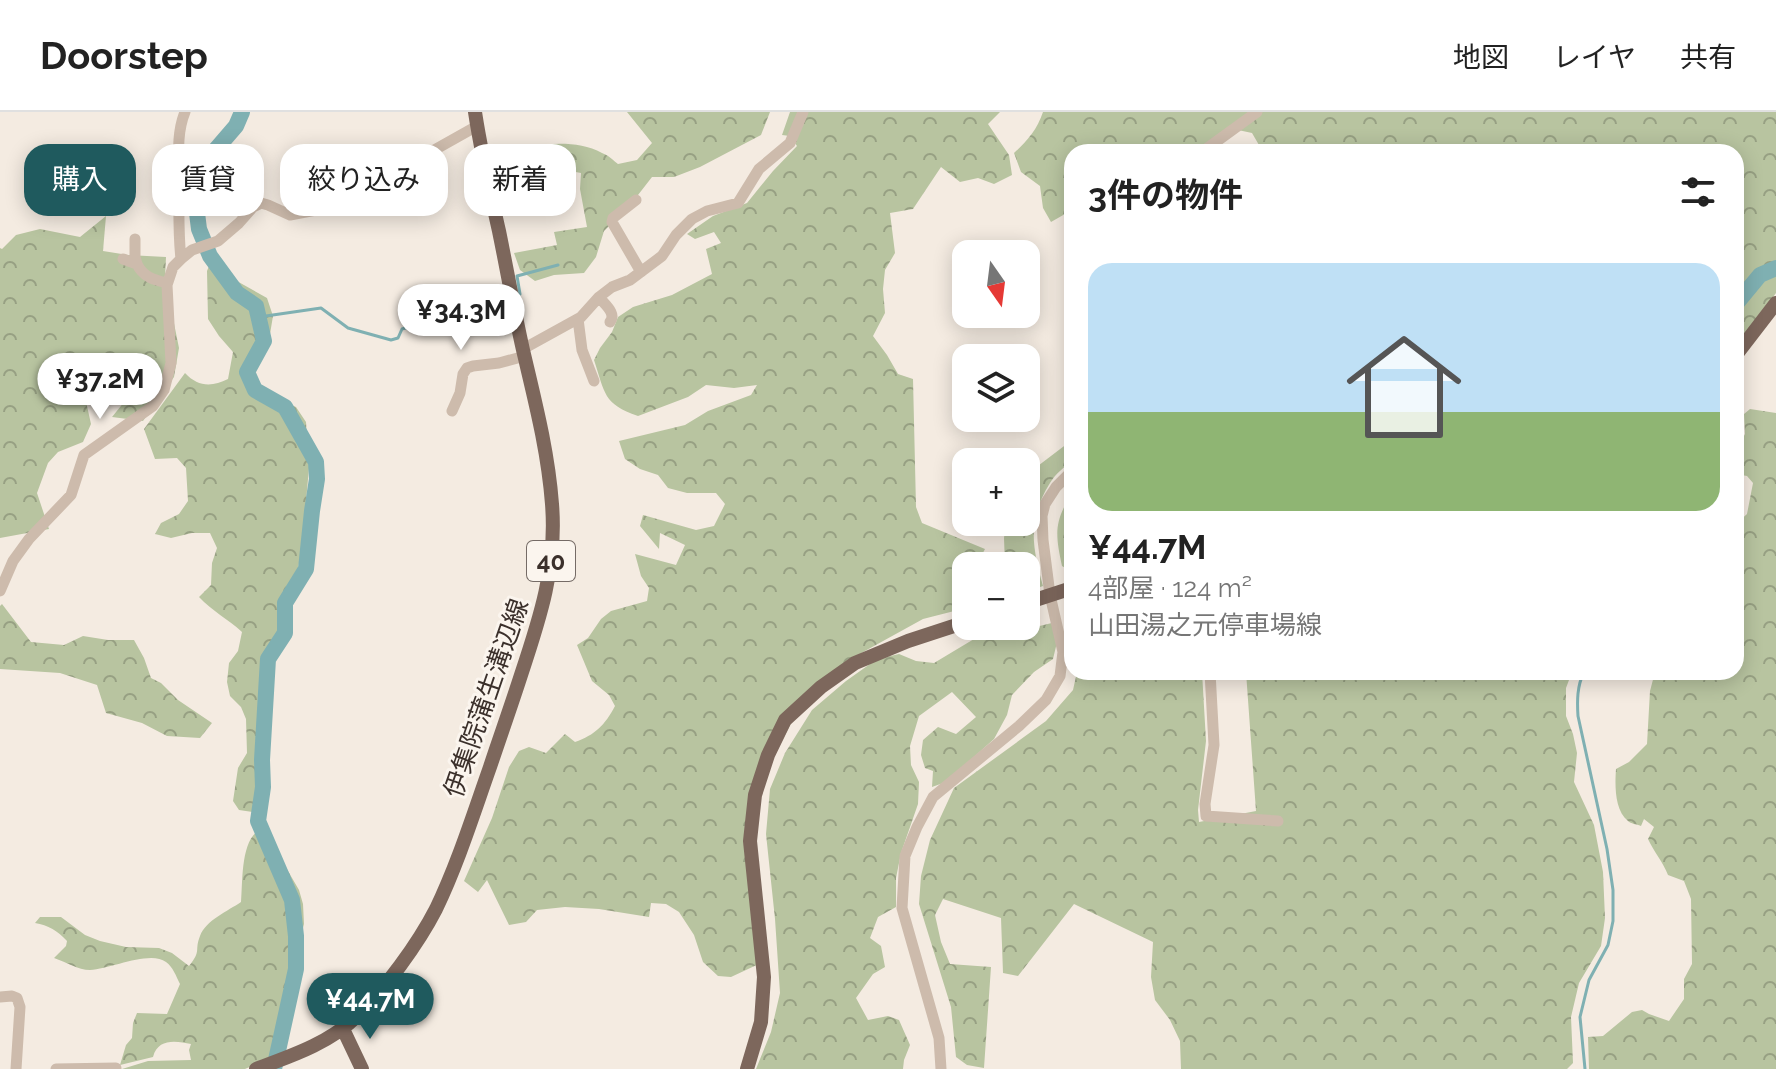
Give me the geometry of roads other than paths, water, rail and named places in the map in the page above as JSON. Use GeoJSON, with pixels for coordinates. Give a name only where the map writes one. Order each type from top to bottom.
{"type":"FeatureCollection","features":[{"type":"Feature","properties":{"kind":"main road","name":"伊集院蒲生溝辺線"},"geometry":{"type":"LineString","coordinates":[[260,1068],[308,1048],[343,1029],[359,1015],[414,945],[435,911],[456,863],[537,632],[546,596],[552,551],[553,507],[546,454],[476,119]]}},
{"type":"Feature","properties":{"kind":"main road"},"geometry":{"type":"LineString","coordinates":[[1744,345],[1776,303]]}},
{"type":"Feature","properties":{"kind":"main road"},"geometry":{"type":"LineString","coordinates":[[1040,598],[1064,591]]}},
{"type":"Feature","properties":{"kind":"main road"},"geometry":{"type":"LineString","coordinates":[[747,1069],[761,1022],[764,977],[750,841],[755,795],[768,755],[785,720],[821,687],[855,663],[952,627]]}},
{"type":"Feature","properties":{"kind":"main road"},"geometry":{"type":"LineString","coordinates":[[343,1029],[362,1069]]}},
{"type":"Feature","properties":{"kind":"street"},"geometry":{"type":"LineString","coordinates":[[181,259],[178,231],[179,140],[180,123],[185,112]]}},
{"type":"Feature","properties":{"kind":"street"},"geometry":{"type":"LineString","coordinates":[[452,411],[467,368],[499,363],[524,353],[578,319],[612,287],[630,280],[662,256],[692,219],[707,211],[738,203],[759,169],[790,143],[803,112]]}},
{"type":"Feature","properties":{"kind":"street"},"geometry":{"type":"LineString","coordinates":[[1213,144],[1257,112]]}},
{"type":"Feature","properties":{"kind":"street"},"geometry":{"type":"LineString","coordinates":[[0,591],[13,561],[29,539],[71,495],[84,455],[153,406],[164,390],[171,363],[167,283],[173,267],[181,259],[192,250],[218,241],[261,203],[290,215],[399,194],[404,167],[476,119]]}},
{"type":"Feature","properties":{"kind":"street"},"geometry":{"type":"LineString","coordinates":[[636,200],[612,222],[641,272]]}},
{"type":"Feature","properties":{"kind":"street"},"geometry":{"type":"LineString","coordinates":[[135,239],[135,257],[141,273],[167,283]]}},
{"type":"Feature","properties":{"kind":"street"},"geometry":{"type":"LineString","coordinates":[[123,259],[137,264]]}},
{"type":"Feature","properties":{"kind":"street"},"geometry":{"type":"LineString","coordinates":[[599,297],[613,314],[610,322]]}},
{"type":"Feature","properties":{"kind":"street"},"geometry":{"type":"LineString","coordinates":[[578,319],[582,350],[594,381]]}},
{"type":"Feature","properties":{"kind":"street"},"geometry":{"type":"LineString","coordinates":[[1064,479],[1045,504],[1042,516],[1050,595],[1064,640]]}},
{"type":"Feature","properties":{"kind":"street"},"geometry":{"type":"LineString","coordinates":[[941,1069],[939,1038],[902,908],[905,856],[933,797],[1046,700],[1060,676],[1064,661]]}},
{"type":"Feature","properties":{"kind":"street"},"geometry":{"type":"LineString","coordinates":[[1210,680],[1214,745],[1206,816],[1278,821]]}},
{"type":"Feature","properties":{"kind":"street"},"geometry":{"type":"LineString","coordinates":[[0,997],[17,998],[20,1007],[16,1069]]}},
{"type":"Feature","properties":{"kind":"street"},"geometry":{"type":"LineString","coordinates":[[56,1069],[116,1068]]}},
{"type":"Feature","properties":{"kind":"waterway"},"geometry":{"type":"LineString","coordinates":[[242,112],[236,126],[205,162],[197,213],[199,229],[210,256],[237,293],[256,306],[264,341],[247,372],[255,390],[285,407],[316,462],[317,479],[306,569],[285,603],[285,633],[268,659],[263,787],[258,821],[292,900],[296,936],[296,969],[274,1069]]}},
{"type":"Feature","properties":{"kind":"waterway"},"geometry":{"type":"LineString","coordinates":[[520,294],[517,276],[558,265]]}},
{"type":"Feature","properties":{"kind":"waterway"},"geometry":{"type":"LineString","coordinates":[[1744,294],[1760,275],[1776,268]]}},
{"type":"Feature","properties":{"kind":"waterway"},"geometry":{"type":"LineString","coordinates":[[259,317],[321,308],[348,328],[391,340],[398,338],[402,329],[459,312],[494,318],[507,306]]}},
{"type":"Feature","properties":{"kind":"waterway"},"geometry":{"type":"LineString","coordinates":[[1581,680],[1578,716],[1613,890],[1613,921],[1608,945],[1589,980],[1580,1017],[1585,1069]]}}]}
